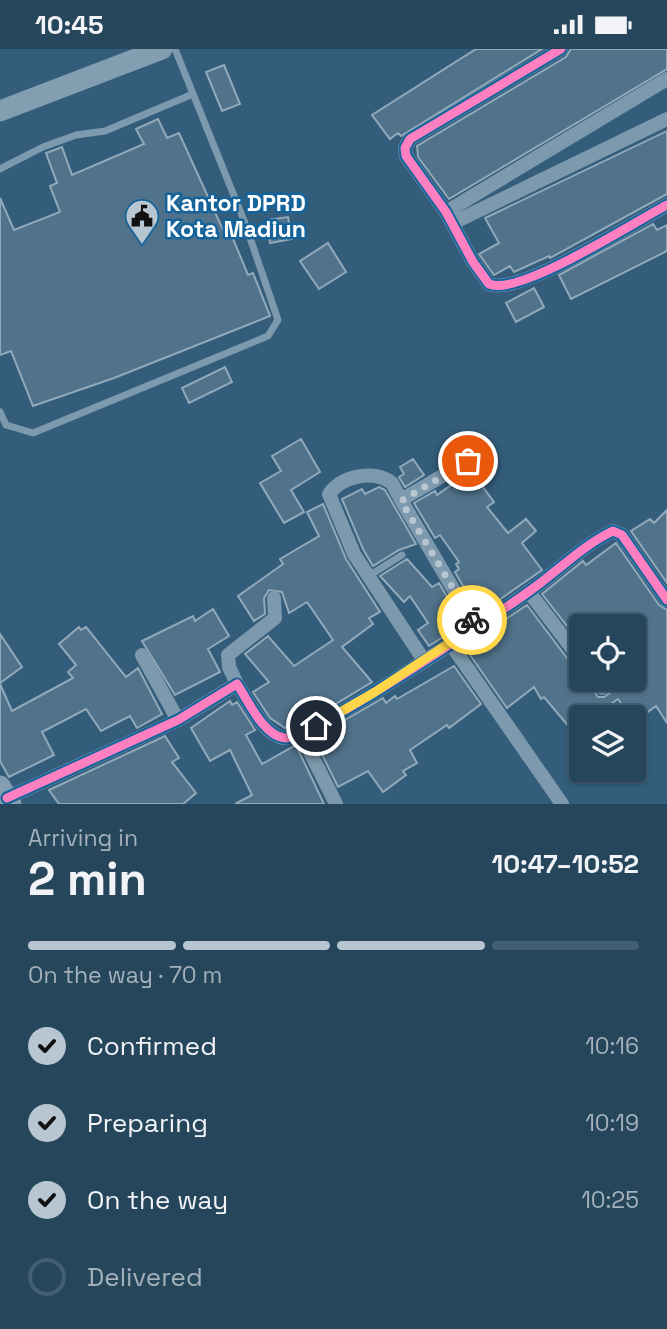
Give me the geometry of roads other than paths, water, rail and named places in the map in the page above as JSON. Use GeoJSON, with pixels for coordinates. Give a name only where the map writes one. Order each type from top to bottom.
{"type":"FeatureCollection","features":[{"type":"Feature","properties":{"kind":"street"},"geometry":{"type":"LineString","coordinates":[[0,111],[162,49]]}},
{"type":"Feature","properties":{"kind":"street"},"geometry":{"type":"LineString","coordinates":[[561,49],[410,139],[405,148],[406,156],[450,217],[473,262],[489,284],[506,287],[541,274],[667,205]]}},
{"type":"Feature","properties":{"kind":"street"},"geometry":{"type":"LineString","coordinates":[[450,217],[667,79]]}},
{"type":"Feature","properties":{"kind":"street"},"geometry":{"type":"LineString","coordinates":[[450,217],[667,119]]}},
{"type":"Feature","properties":{"kind":"street"},"geometry":{"type":"LineString","coordinates":[[401,501],[468,461]]}},
{"type":"Feature","properties":{"kind":"street"},"geometry":{"type":"LineString","coordinates":[[423,659],[354,554],[329,494],[337,484],[377,475],[392,483],[475,626]]}},
{"type":"Feature","properties":{"kind":"street"},"geometry":{"type":"LineString","coordinates":[[274,598],[275,618],[228,655],[229,667],[237,684],[274,734],[286,739],[331,719],[529,592],[613,531],[622,534],[667,600]]}},
{"type":"Feature","properties":{"kind":"street"},"geometry":{"type":"LineString","coordinates":[[529,592],[569,644]]}},
{"type":"Feature","properties":{"kind":"street"},"geometry":{"type":"LineString","coordinates":[[450,643],[562,804]]}},
{"type":"Feature","properties":{"kind":"street"},"geometry":{"type":"LineString","coordinates":[[142,655],[178,720]]}},
{"type":"Feature","properties":{"kind":"street"},"geometry":{"type":"LineString","coordinates":[[6,796],[178,720],[237,684]]}},
{"type":"Feature","properties":{"kind":"street"},"geometry":{"type":"LineString","coordinates":[[301,734],[336,804]]}},
{"type":"Feature","properties":{"kind":"lane"},"geometry":{"type":"LineString","coordinates":[[0,412],[6,425],[33,433],[268,336],[275,328],[278,320],[245,223],[175,49]]}},
{"type":"Feature","properties":{"kind":"lane"},"geometry":{"type":"LineString","coordinates":[[0,169],[43,147],[76,135],[105,131],[193,94]]}},
{"type":"Feature","properties":{"kind":"lane"},"geometry":{"type":"LineString","coordinates":[[367,577],[402,555]]}},
{"type":"Feature","properties":{"kind":"place","name":"Kantor DPRD Kota Madiun"},"geometry":{"type":"Point","coordinates":[142,246]}}]}
